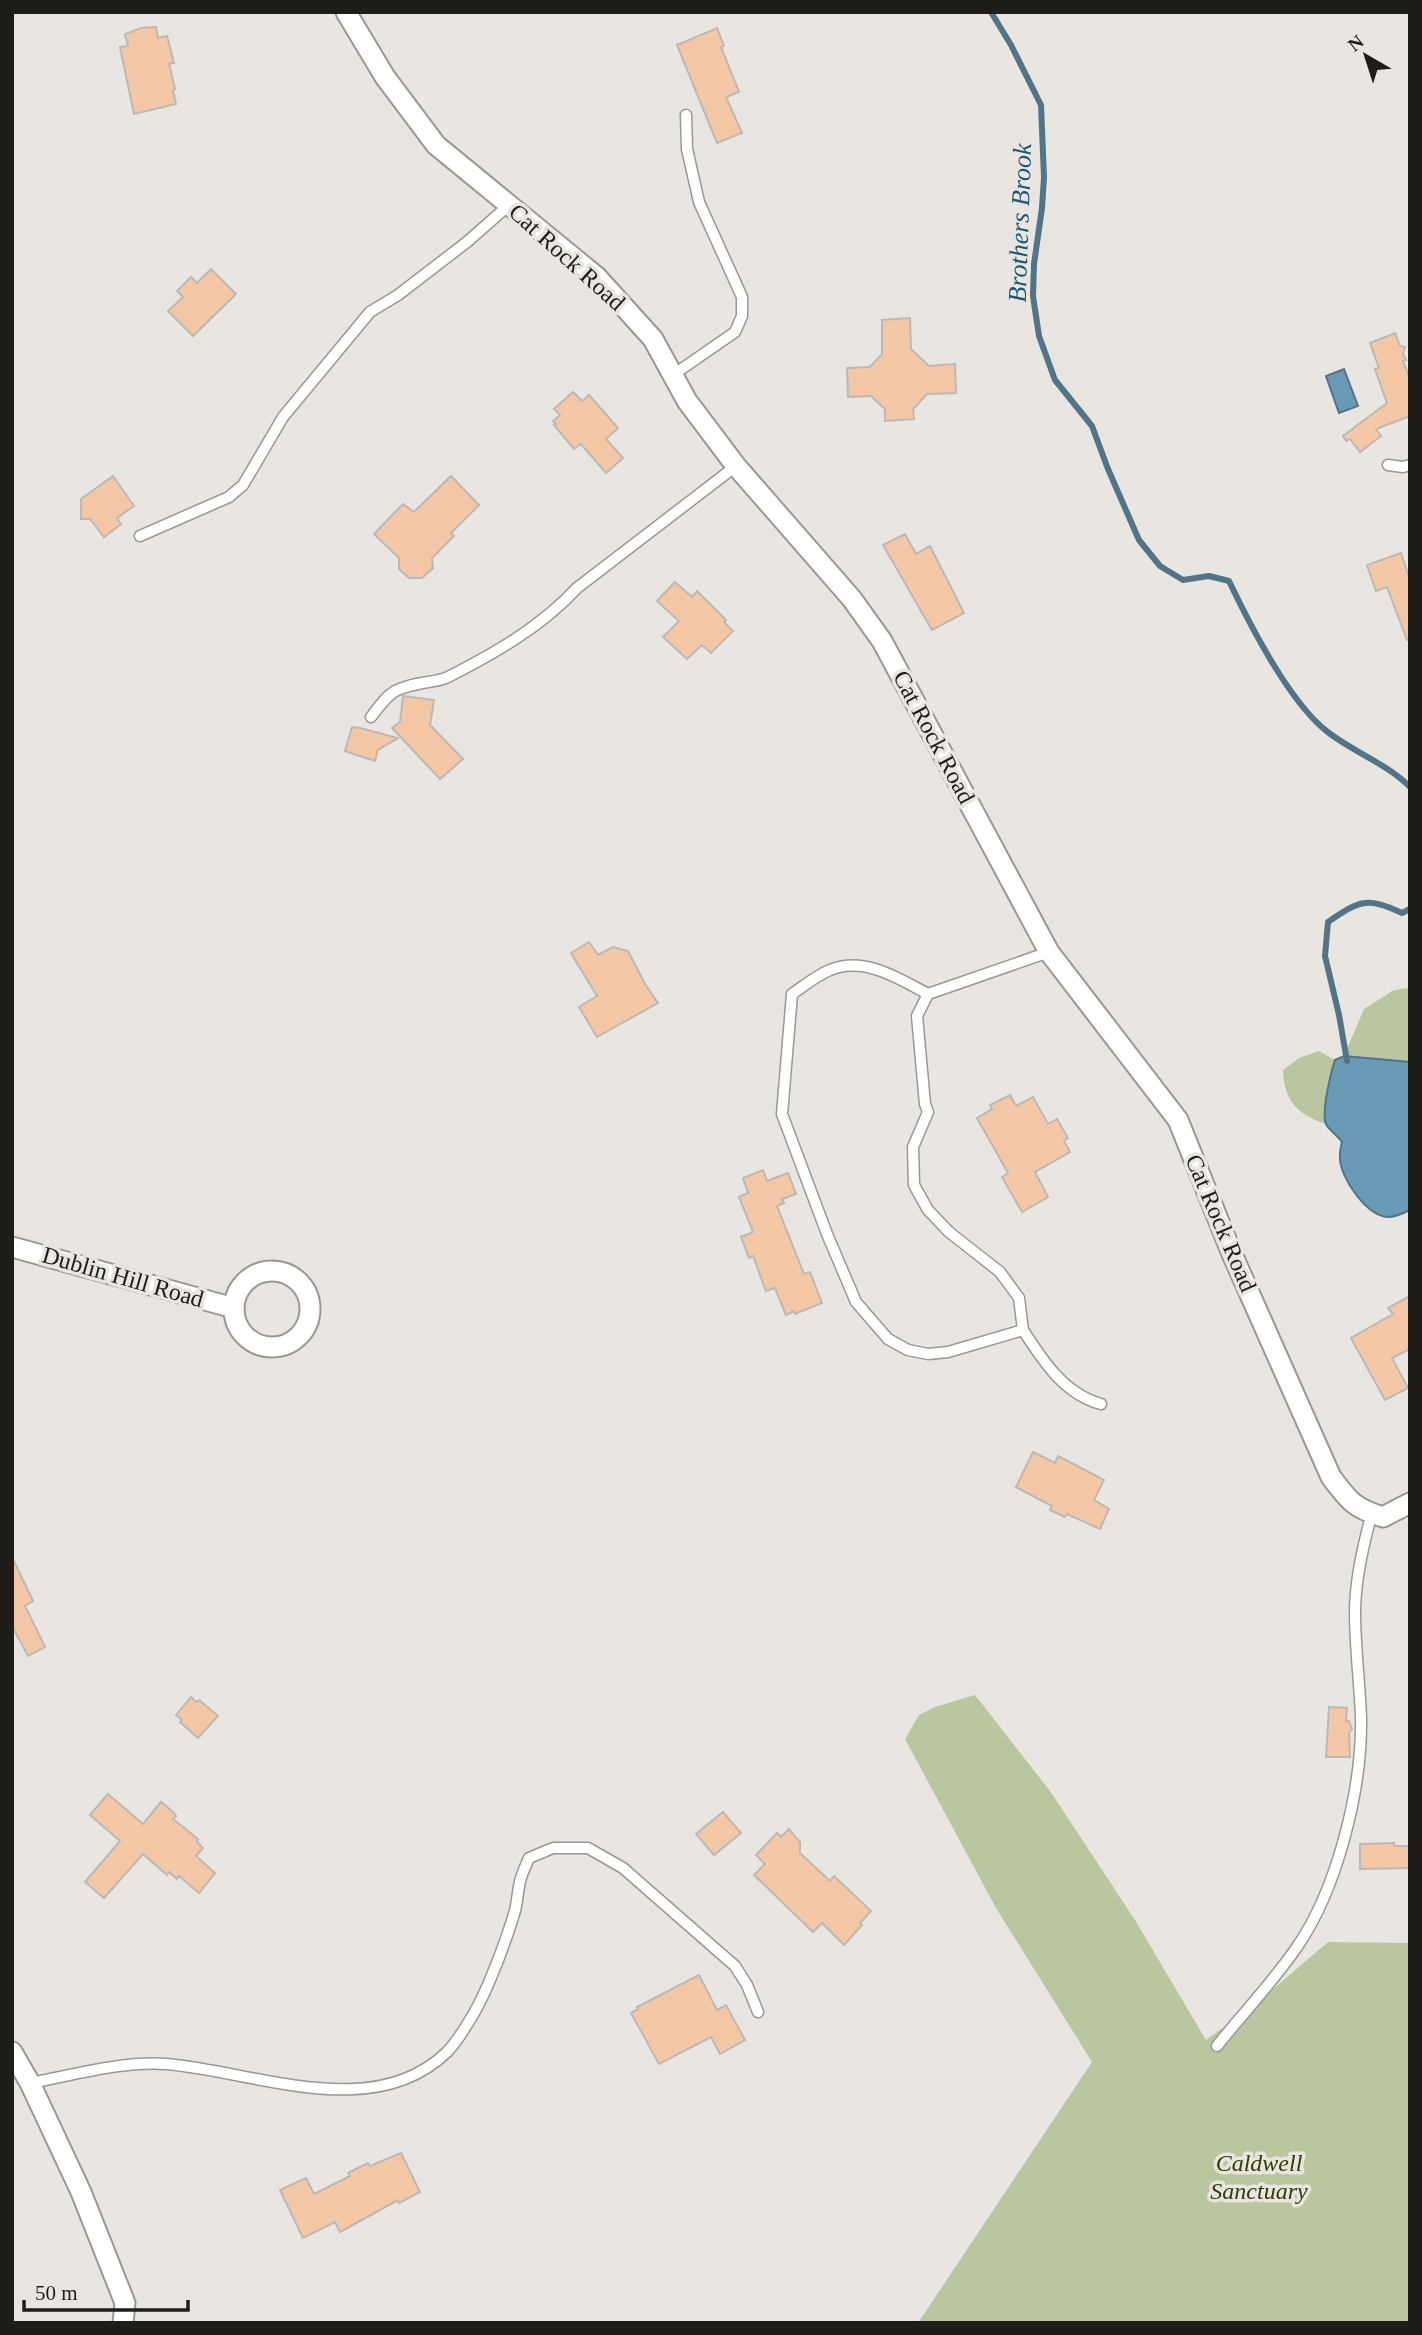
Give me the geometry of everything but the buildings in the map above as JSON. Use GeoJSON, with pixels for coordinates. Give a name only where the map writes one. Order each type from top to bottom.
{"type":"FeatureCollection","features":[{"type":"Feature","properties":{"kind":"street","name":"Cat Rock Road"},"geometry":{"type":"LineString","coordinates":[[346,12],[385,76],[436,145],[597,277],[653,339],[687,401],[736,466],[852,599],[882,641],[1049,952],[1178,1120],[1232,1254],[1331,1478],[1345,1497],[1359,1509],[1372,1513]]}},
{"type":"Feature","properties":{"kind":"street","name":"Dublin Hill Road"},"geometry":{"type":"LineString","coordinates":[[12,1247],[234,1308]]}},
{"type":"Feature","properties":{"kind":"street"},"geometry":{"type":"LineString","coordinates":[[1372,1513],[1382,1517],[1410,1503]]}},
{"type":"Feature","properties":{"kind":"street"},"geometry":{"type":"LineString","coordinates":[[12,2052],[30,2083],[81,2192],[125,2303],[123,2323]]}},
{"type":"Feature","properties":{"kind":"lane"},"geometry":{"type":"LineString","coordinates":[[673,375],[735,332],[742,316],[742,297],[699,202],[687,149],[686,115]]}},
{"type":"Feature","properties":{"kind":"lane"},"geometry":{"type":"LineString","coordinates":[[140,536],[229,497],[243,485],[283,417],[370,312],[398,295],[467,242],[509,205]]}},
{"type":"Feature","properties":{"kind":"lane"},"geometry":{"type":"LineString","coordinates":[[1388,465],[1410,465]]}},
{"type":"Feature","properties":{"kind":"lane"},"geometry":{"type":"LineString","coordinates":[[371,717],[386,696],[401,687],[445,679],[522,636],[563,604],[577,588],[736,466]]}},
{"type":"Feature","properties":{"kind":"lane"},"geometry":{"type":"LineString","coordinates":[[1049,952],[928,994],[917,1016],[928,1112],[913,1147],[914,1185],[928,1210],[949,1232],[1000,1272],[1019,1298],[1023,1330],[1053,1373],[1085,1399],[1101,1404]]}},
{"type":"Feature","properties":{"kind":"lane"},"geometry":{"type":"LineString","coordinates":[[928,994],[873,967],[851,965],[829,970],[792,994],[782,1114],[850,1290],[869,1318],[888,1339],[908,1350],[928,1354],[948,1352],[1023,1330]]}},
{"type":"Feature","properties":{"kind":"lane"},"geometry":{"type":"LineString","coordinates":[[1216,2046],[1298,1946],[1327,1890],[1350,1813],[1360,1754],[1361,1717],[1355,1610],[1359,1571],[1372,1513]]}},
{"type":"Feature","properties":{"kind":"lane"},"geometry":{"type":"LineString","coordinates":[[30,2083],[120,2066],[165,2064],[295,2087],[350,2089],[384,2085],[416,2074],[447,2052],[475,2011],[515,1913],[520,1879],[529,1858],[552,1847],[588,1848],[623,1868],[734,1966],[747,1985],[758,2012]]}},
{"type":"Feature","properties":{"kind":"green space"},"geometry":{"type":"Polygon","coordinates":[[[1410,988],[1410,1062],[1344,1056],[1364,1009],[1394,990],[1410,988]]]}},
{"type":"Feature","properties":{"kind":"green space"},"geometry":{"type":"Polygon","coordinates":[[[1319,1051],[1335,1060],[1327,1092],[1326,1124],[1308,1116],[1294,1105],[1284,1081],[1283,1070],[1299,1058],[1319,1051]]]}},
{"type":"Feature","properties":{"kind":"green space","name":"Caldwell Sanctuary"},"geometry":{"type":"Polygon","coordinates":[[[975,1695],[1050,1791],[1135,1920],[1206,2040],[1257,2003],[1328,1942],[1410,1943],[1410,2323],[918,2323],[1092,2062],[996,1908],[905,1739],[919,1715],[935,1707],[975,1695]]]}},
{"type":"Feature","properties":{"kind":"water"},"geometry":{"type":"Polygon","coordinates":[[[1344,369],[1358,406],[1339,413],[1326,376],[1344,369]]]}},
{"type":"Feature","properties":{"kind":"water"},"geometry":{"type":"Polygon","coordinates":[[[1344,1056],[1410,1062],[1410,1210],[1399,1215],[1380,1215],[1356,1195],[1341,1167],[1342,1142],[1326,1124],[1326,1102],[1333,1066],[1335,1060],[1344,1056]]]}},
{"type":"Feature","properties":{"kind":"waterway","name":"Brothers Brook"},"geometry":{"type":"LineString","coordinates":[[991,12],[1041,105],[1044,177],[1033,296],[1039,336],[1055,380],[1092,426],[1139,540],[1160,566],[1183,580],[1209,576],[1229,581],[1272,663],[1314,720],[1410,787]]}},
{"type":"Feature","properties":{"kind":"waterway","name":"Brothers Brook"},"geometry":{"type":"LineString","coordinates":[[1347,1061],[1325,956],[1328,922],[1363,903],[1380,904],[1402,913],[1410,909]]}}]}
